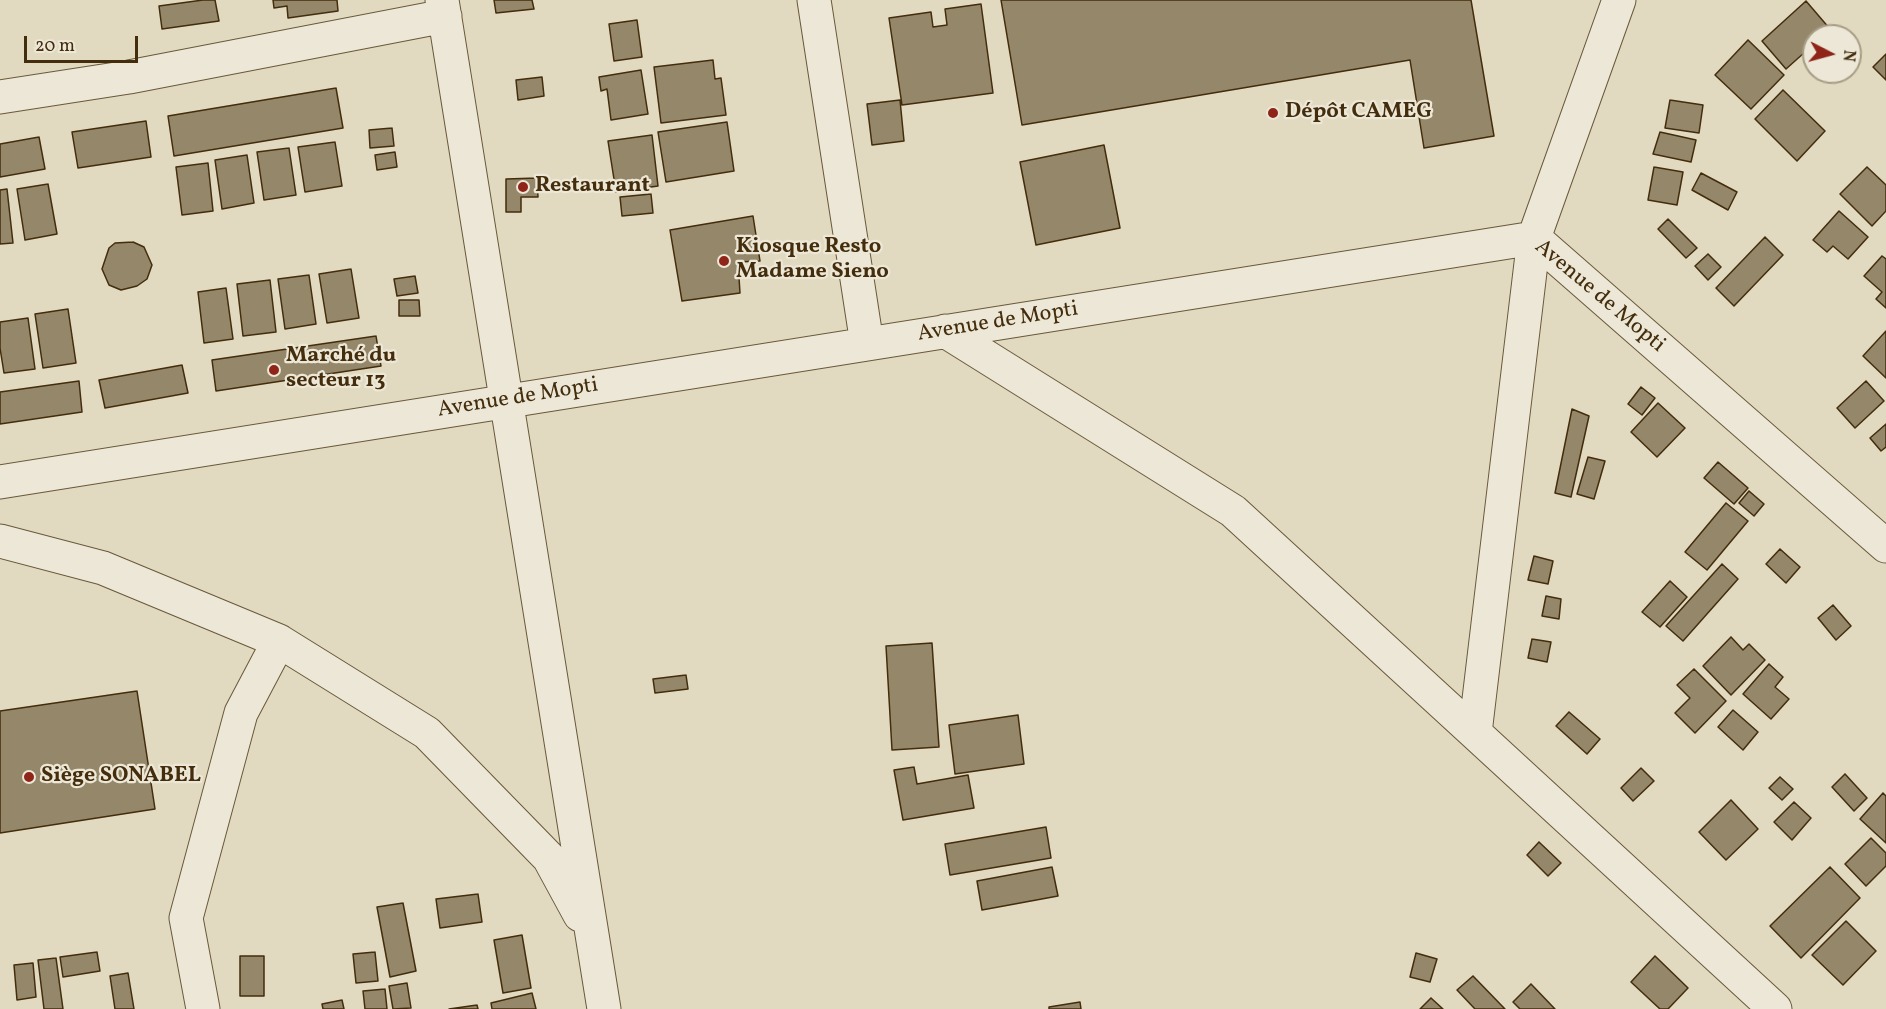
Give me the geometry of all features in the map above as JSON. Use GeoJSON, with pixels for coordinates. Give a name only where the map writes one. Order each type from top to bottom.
{"type":"FeatureCollection","features":[{"type":"Feature","properties":{"kind":"street"},"geometry":{"type":"LineString","coordinates":[[814,0],[867,344]]}},
{"type":"Feature","properties":{"kind":"street"},"geometry":{"type":"LineString","coordinates":[[1475,733],[1534,238],[1619,0]]}},
{"type":"Feature","properties":{"kind":"street"},"geometry":{"type":"LineString","coordinates":[[0,97],[129,76],[444,8],[603,1009]]}},
{"type":"Feature","properties":{"kind":"street","name":"Avenue de Mopti"},"geometry":{"type":"LineString","coordinates":[[0,482],[1534,238],[1886,546]]}},
{"type":"Feature","properties":{"kind":"street"},"geometry":{"type":"LineString","coordinates":[[945,331],[1233,511],[1775,1009]]}},
{"type":"Feature","properties":{"kind":"street"},"geometry":{"type":"LineString","coordinates":[[0,541],[103,568],[279,641],[427,733],[549,858],[592,938]]}},
{"type":"Feature","properties":{"kind":"street"},"geometry":{"type":"LineString","coordinates":[[203,1009],[186,918],[241,713],[279,641]]}},
{"type":"Feature","properties":{"kind":"building"},"geometry":{"type":"Polygon","coordinates":[[[215,0],[219,21],[162,29],[159,6],[215,0]]]}},
{"type":"Feature","properties":{"kind":"building"},"geometry":{"type":"Polygon","coordinates":[[[273,0],[337,0],[338,11],[288,18],[287,6],[274,8],[273,0]]]}},
{"type":"Feature","properties":{"kind":"building"},"geometry":{"type":"Polygon","coordinates":[[[494,0],[532,0],[534,9],[496,13],[494,0]]]}},
{"type":"Feature","properties":{"kind":"building"},"geometry":{"type":"Polygon","coordinates":[[[1001,0],[1471,0],[1494,136],[1424,148],[1410,60],[1022,125],[1001,0]]]}},
{"type":"Feature","properties":{"kind":"building"},"geometry":{"type":"Polygon","coordinates":[[[1806,1],[1826,24],[1802,24],[1802,55],[1786,69],[1762,41],[1806,1]]]}},
{"type":"Feature","properties":{"kind":"building"},"geometry":{"type":"Polygon","coordinates":[[[981,4],[993,93],[902,105],[889,18],[931,12],[933,27],[947,25],[945,9],[981,4]]]}},
{"type":"Feature","properties":{"kind":"building"},"geometry":{"type":"Polygon","coordinates":[[[637,20],[642,57],[614,61],[609,24],[637,20]]]}},
{"type":"Feature","properties":{"kind":"building"},"geometry":{"type":"Polygon","coordinates":[[[1748,40],[1784,75],[1751,109],[1715,75],[1748,40]]]}},
{"type":"Feature","properties":{"kind":"building"},"geometry":{"type":"Polygon","coordinates":[[[1886,54],[1886,80],[1873,67],[1886,54]]]}},
{"type":"Feature","properties":{"kind":"building"},"geometry":{"type":"Polygon","coordinates":[[[713,60],[715,79],[721,78],[726,115],[661,123],[654,67],[713,60]]]}},
{"type":"Feature","properties":{"kind":"building"},"geometry":{"type":"Polygon","coordinates":[[[641,70],[648,114],[611,120],[607,89],[601,91],[599,77],[641,70]]]}},
{"type":"Feature","properties":{"kind":"building"},"geometry":{"type":"Polygon","coordinates":[[[542,77],[544,96],[518,100],[516,80],[542,77]]]}},
{"type":"Feature","properties":{"kind":"building"},"geometry":{"type":"Polygon","coordinates":[[[336,88],[343,128],[174,156],[168,116],[336,88]]]}},
{"type":"Feature","properties":{"kind":"building"},"geometry":{"type":"Polygon","coordinates":[[[1783,90],[1825,131],[1797,161],[1755,119],[1783,90]]]}},
{"type":"Feature","properties":{"kind":"building"},"geometry":{"type":"Polygon","coordinates":[[[900,100],[904,141],[872,145],[867,104],[900,100]]]}},
{"type":"Feature","properties":{"kind":"building"},"geometry":{"type":"Polygon","coordinates":[[[1670,100],[1703,105],[1699,133],[1665,128],[1670,100]]]}},
{"type":"Feature","properties":{"kind":"building"},"geometry":{"type":"Polygon","coordinates":[[[146,121],[151,157],[78,168],[72,132],[146,121]]]}},
{"type":"Feature","properties":{"kind":"building"},"geometry":{"type":"Polygon","coordinates":[[[727,122],[734,171],[666,182],[658,132],[727,122]]]}},
{"type":"Feature","properties":{"kind":"building"},"geometry":{"type":"Polygon","coordinates":[[[392,128],[394,146],[370,148],[369,130],[392,128]]]}},
{"type":"Feature","properties":{"kind":"building"},"geometry":{"type":"Polygon","coordinates":[[[1660,132],[1696,140],[1691,162],[1653,154],[1660,132]]]}},
{"type":"Feature","properties":{"kind":"building"},"geometry":{"type":"Polygon","coordinates":[[[652,135],[658,186],[616,192],[608,141],[652,135]]]}},
{"type":"Feature","properties":{"kind":"building"},"geometry":{"type":"Polygon","coordinates":[[[39,137],[45,169],[0,177],[0,144],[39,137]]]}},
{"type":"Feature","properties":{"kind":"building"},"geometry":{"type":"Polygon","coordinates":[[[335,142],[342,186],[305,192],[298,147],[335,142]]]}},
{"type":"Feature","properties":{"kind":"building"},"geometry":{"type":"Polygon","coordinates":[[[1104,145],[1120,228],[1036,245],[1020,162],[1104,145]]]}},
{"type":"Feature","properties":{"kind":"building"},"geometry":{"type":"Polygon","coordinates":[[[289,148],[296,195],[264,200],[257,152],[289,148]]]}},
{"type":"Feature","properties":{"kind":"building"},"geometry":{"type":"Polygon","coordinates":[[[395,152],[397,167],[377,170],[375,155],[395,152]]]}},
{"type":"Feature","properties":{"kind":"building"},"geometry":{"type":"Polygon","coordinates":[[[247,155],[254,203],[222,209],[215,160],[247,155]]]}},
{"type":"Feature","properties":{"kind":"building"},"geometry":{"type":"Polygon","coordinates":[[[208,163],[213,211],[182,215],[176,167],[208,163]]]}},
{"type":"Feature","properties":{"kind":"building"},"geometry":{"type":"Polygon","coordinates":[[[1654,167],[1683,172],[1677,205],[1648,200],[1654,167]]]}},
{"type":"Feature","properties":{"kind":"building"},"geometry":{"type":"Polygon","coordinates":[[[1867,167],[1886,185],[1886,211],[1872,226],[1840,194],[1867,167]]]}},
{"type":"Feature","properties":{"kind":"building"},"geometry":{"type":"Polygon","coordinates":[[[1701,173],[1737,192],[1728,210],[1692,190],[1701,173]]]}},
{"type":"Feature","properties":{"kind":"building"},"geometry":{"type":"Polygon","coordinates":[[[537,178],[538,197],[521,197],[521,212],[506,212],[506,179],[537,178]]]}},
{"type":"Feature","properties":{"kind":"building"},"geometry":{"type":"Polygon","coordinates":[[[48,184],[57,234],[25,240],[17,189],[48,184]]]}},
{"type":"Feature","properties":{"kind":"building"},"geometry":{"type":"Polygon","coordinates":[[[7,189],[13,243],[0,244],[0,190],[7,189]]]}},
{"type":"Feature","properties":{"kind":"building"},"geometry":{"type":"Polygon","coordinates":[[[651,194],[653,213],[622,216],[620,197],[651,194]]]}},
{"type":"Feature","properties":{"kind":"building"},"geometry":{"type":"Polygon","coordinates":[[[1839,211],[1868,237],[1848,259],[1833,246],[1827,252],[1813,240],[1839,211]]]}},
{"type":"Feature","properties":{"kind":"building"},"geometry":{"type":"Polygon","coordinates":[[[753,216],[760,261],[738,262],[740,293],[682,301],[670,230],[753,216]]]}},
{"type":"Feature","properties":{"kind":"building"},"geometry":{"type":"Polygon","coordinates":[[[1668,219],[1697,248],[1686,258],[1658,229],[1668,219]]]}},
{"type":"Feature","properties":{"kind":"building"},"geometry":{"type":"Polygon","coordinates":[[[1765,237],[1783,255],[1734,306],[1716,288],[1765,237]]]}},
{"type":"Feature","properties":{"kind":"building"},"geometry":{"type":"Polygon","coordinates":[[[133,242],[144,247],[152,265],[147,279],[137,286],[121,290],[109,285],[102,269],[109,248],[115,243],[133,242]]]}},
{"type":"Feature","properties":{"kind":"building"},"geometry":{"type":"Polygon","coordinates":[[[1708,254],[1721,267],[1708,280],[1695,266],[1708,254]]]}},
{"type":"Feature","properties":{"kind":"building"},"geometry":{"type":"Polygon","coordinates":[[[1882,256],[1886,259],[1886,308],[1876,299],[1882,292],[1864,276],[1882,256]]]}},
{"type":"Feature","properties":{"kind":"building"},"geometry":{"type":"Polygon","coordinates":[[[351,269],[359,318],[327,323],[319,274],[351,269]]]}},
{"type":"Feature","properties":{"kind":"building"},"geometry":{"type":"Polygon","coordinates":[[[309,275],[316,324],[285,329],[278,279],[309,275]]]}},
{"type":"Feature","properties":{"kind":"building"},"geometry":{"type":"Polygon","coordinates":[[[415,276],[418,293],[397,296],[394,279],[415,276]]]}},
{"type":"Feature","properties":{"kind":"building"},"geometry":{"type":"Polygon","coordinates":[[[270,280],[276,332],[243,336],[237,284],[270,280]]]}},
{"type":"Feature","properties":{"kind":"building"},"geometry":{"type":"Polygon","coordinates":[[[226,288],[233,339],[204,343],[198,292],[226,288]]]}},
{"type":"Feature","properties":{"kind":"building"},"geometry":{"type":"Polygon","coordinates":[[[399,300],[419,300],[420,316],[399,316],[399,300]]]}},
{"type":"Feature","properties":{"kind":"building"},"geometry":{"type":"Polygon","coordinates":[[[68,309],[76,363],[43,368],[35,314],[68,309]]]}},
{"type":"Feature","properties":{"kind":"building"},"geometry":{"type":"Polygon","coordinates":[[[28,318],[35,369],[4,373],[0,348],[0,322],[28,318]]]}},
{"type":"Feature","properties":{"kind":"building"},"geometry":{"type":"Polygon","coordinates":[[[1886,331],[1886,378],[1863,356],[1886,331]]]}},
{"type":"Feature","properties":{"kind":"building"},"geometry":{"type":"Polygon","coordinates":[[[376,336],[381,366],[216,391],[212,360],[376,336]]]}},
{"type":"Feature","properties":{"kind":"building"},"geometry":{"type":"Polygon","coordinates":[[[182,365],[188,393],[105,408],[99,380],[182,365]]]}},
{"type":"Feature","properties":{"kind":"building"},"geometry":{"type":"Polygon","coordinates":[[[79,381],[82,412],[0,424],[0,392],[79,381]]]}},
{"type":"Feature","properties":{"kind":"building"},"geometry":{"type":"Polygon","coordinates":[[[1866,381],[1884,401],[1855,428],[1837,408],[1866,381]]]}},
{"type":"Feature","properties":{"kind":"building"},"geometry":{"type":"Polygon","coordinates":[[[1641,387],[1655,398],[1642,415],[1628,404],[1641,387]]]}},
{"type":"Feature","properties":{"kind":"building"},"geometry":{"type":"Polygon","coordinates":[[[1658,403],[1685,428],[1657,457],[1631,432],[1658,403]]]}},
{"type":"Feature","properties":{"kind":"building"},"geometry":{"type":"Polygon","coordinates":[[[1572,409],[1589,416],[1571,497],[1555,493],[1572,409]]]}},
{"type":"Feature","properties":{"kind":"building"},"geometry":{"type":"Polygon","coordinates":[[[1886,424],[1886,447],[1881,451],[1870,438],[1886,424]]]}},
{"type":"Feature","properties":{"kind":"building"},"geometry":{"type":"Polygon","coordinates":[[[1588,457],[1605,461],[1594,499],[1577,494],[1588,457]]]}},
{"type":"Feature","properties":{"kind":"building"},"geometry":{"type":"Polygon","coordinates":[[[1718,462],[1748,488],[1734,504],[1704,478],[1718,462]]]}},
{"type":"Feature","properties":{"kind":"building"},"geometry":{"type":"Polygon","coordinates":[[[1749,491],[1764,504],[1754,516],[1739,503],[1749,491]]]}},
{"type":"Feature","properties":{"kind":"building"},"geometry":{"type":"Polygon","coordinates":[[[1726,503],[1748,521],[1707,570],[1685,552],[1726,503]]]}},
{"type":"Feature","properties":{"kind":"building"},"geometry":{"type":"Polygon","coordinates":[[[1780,549],[1800,567],[1786,583],[1766,564],[1780,549]]]}},
{"type":"Feature","properties":{"kind":"building"},"geometry":{"type":"Polygon","coordinates":[[[1534,556],[1553,561],[1548,584],[1528,580],[1534,556]]]}},
{"type":"Feature","properties":{"kind":"building"},"geometry":{"type":"Polygon","coordinates":[[[1722,564],[1738,579],[1683,641],[1666,626],[1722,564]]]}},
{"type":"Feature","properties":{"kind":"building"},"geometry":{"type":"Polygon","coordinates":[[[1670,581],[1687,597],[1660,627],[1642,612],[1670,581]]]}},
{"type":"Feature","properties":{"kind":"building"},"geometry":{"type":"Polygon","coordinates":[[[1546,596],[1561,599],[1559,619],[1542,616],[1546,596]]]}},
{"type":"Feature","properties":{"kind":"building"},"geometry":{"type":"Polygon","coordinates":[[[1833,605],[1851,626],[1836,640],[1818,618],[1833,605]]]}},
{"type":"Feature","properties":{"kind":"building"},"geometry":{"type":"Polygon","coordinates":[[[1731,637],[1743,650],[1749,644],[1765,660],[1731,695],[1703,666],[1731,637]]]}},
{"type":"Feature","properties":{"kind":"building"},"geometry":{"type":"Polygon","coordinates":[[[1532,639],[1551,642],[1547,662],[1528,658],[1532,639]]]}},
{"type":"Feature","properties":{"kind":"building"},"geometry":{"type":"Polygon","coordinates":[[[932,643],[939,747],[892,750],[886,646],[932,643]]]}},
{"type":"Feature","properties":{"kind":"building"},"geometry":{"type":"Polygon","coordinates":[[[1769,664],[1783,677],[1775,687],[1789,699],[1771,719],[1743,694],[1769,664]]]}},
{"type":"Feature","properties":{"kind":"building"},"geometry":{"type":"Polygon","coordinates":[[[1694,669],[1726,701],[1695,733],[1675,713],[1690,698],[1677,685],[1694,669]]]}},
{"type":"Feature","properties":{"kind":"building"},"geometry":{"type":"Polygon","coordinates":[[[686,675],[688,689],[655,693],[653,679],[686,675]]]}},
{"type":"Feature","properties":{"kind":"building"},"geometry":{"type":"Polygon","coordinates":[[[137,691],[155,809],[0,833],[0,711],[137,691]]]}},
{"type":"Feature","properties":{"kind":"building"},"geometry":{"type":"Polygon","coordinates":[[[1733,710],[1758,732],[1743,750],[1718,727],[1733,710]]]}},
{"type":"Feature","properties":{"kind":"building"},"geometry":{"type":"Polygon","coordinates":[[[1569,712],[1600,739],[1587,754],[1556,726],[1569,712]]]}},
{"type":"Feature","properties":{"kind":"building"},"geometry":{"type":"Polygon","coordinates":[[[1018,715],[1024,764],[955,774],[949,725],[1018,715]]]}},
{"type":"Feature","properties":{"kind":"building"},"geometry":{"type":"Polygon","coordinates":[[[914,767],[917,784],[968,775],[974,808],[903,820],[894,770],[914,767]]]}},
{"type":"Feature","properties":{"kind":"building"},"geometry":{"type":"Polygon","coordinates":[[[1641,768],[1654,781],[1633,801],[1621,788],[1641,768]]]}},
{"type":"Feature","properties":{"kind":"building"},"geometry":{"type":"Polygon","coordinates":[[[1845,774],[1867,798],[1854,811],[1832,787],[1845,774]]]}},
{"type":"Feature","properties":{"kind":"building"},"geometry":{"type":"Polygon","coordinates":[[[1780,777],[1793,789],[1782,800],[1769,788],[1780,777]]]}},
{"type":"Feature","properties":{"kind":"building"},"geometry":{"type":"Polygon","coordinates":[[[1883,793],[1886,796],[1886,843],[1860,819],[1883,793]]]}},
{"type":"Feature","properties":{"kind":"building"},"geometry":{"type":"Polygon","coordinates":[[[1731,800],[1758,829],[1726,860],[1699,832],[1731,800]]]}},
{"type":"Feature","properties":{"kind":"building"},"geometry":{"type":"Polygon","coordinates":[[[1794,802],[1811,818],[1792,840],[1774,822],[1794,802]]]}},
{"type":"Feature","properties":{"kind":"building"},"geometry":{"type":"Polygon","coordinates":[[[1046,827],[1051,858],[950,875],[945,844],[1046,827]]]}},
{"type":"Feature","properties":{"kind":"building"},"geometry":{"type":"Polygon","coordinates":[[[1871,838],[1886,853],[1886,866],[1866,886],[1845,864],[1871,838]]]}},
{"type":"Feature","properties":{"kind":"building"},"geometry":{"type":"Polygon","coordinates":[[[1539,842],[1561,863],[1548,876],[1527,855],[1539,842]]]}},
{"type":"Feature","properties":{"kind":"building"},"geometry":{"type":"Polygon","coordinates":[[[1052,867],[1058,896],[982,910],[977,881],[1052,867]]]}},
{"type":"Feature","properties":{"kind":"building"},"geometry":{"type":"Polygon","coordinates":[[[1830,867],[1860,898],[1801,958],[1770,926],[1830,867]]]}},
{"type":"Feature","properties":{"kind":"building"},"geometry":{"type":"Polygon","coordinates":[[[478,894],[482,922],[440,928],[436,899],[478,894]]]}},
{"type":"Feature","properties":{"kind":"building"},"geometry":{"type":"Polygon","coordinates":[[[403,903],[416,971],[390,977],[377,907],[403,903]]]}},
{"type":"Feature","properties":{"kind":"building"},"geometry":{"type":"Polygon","coordinates":[[[1846,921],[1876,951],[1843,985],[1812,955],[1846,921]]]}},
{"type":"Feature","properties":{"kind":"building"},"geometry":{"type":"Polygon","coordinates":[[[522,935],[531,988],[503,993],[494,940],[522,935]]]}},
{"type":"Feature","properties":{"kind":"building"},"geometry":{"type":"Polygon","coordinates":[[[97,952],[100,971],[63,977],[60,957],[97,952]]]}},
{"type":"Feature","properties":{"kind":"building"},"geometry":{"type":"Polygon","coordinates":[[[375,952],[378,981],[356,983],[353,954],[375,952]]]}},
{"type":"Feature","properties":{"kind":"building"},"geometry":{"type":"Polygon","coordinates":[[[1416,953],[1437,959],[1430,982],[1410,977],[1416,953]]]}},
{"type":"Feature","properties":{"kind":"building"},"geometry":{"type":"Polygon","coordinates":[[[240,956],[264,956],[264,996],[240,996],[240,956]]]}},
{"type":"Feature","properties":{"kind":"building"},"geometry":{"type":"Polygon","coordinates":[[[1655,956],[1688,988],[1668,1009],[1660,1009],[1631,982],[1655,956]]]}},
{"type":"Feature","properties":{"kind":"building"},"geometry":{"type":"Polygon","coordinates":[[[56,958],[63,1009],[44,1009],[38,960],[56,958]]]}},
{"type":"Feature","properties":{"kind":"building"},"geometry":{"type":"Polygon","coordinates":[[[33,963],[36,997],[17,1000],[14,965],[33,963]]]}},
{"type":"Feature","properties":{"kind":"building"},"geometry":{"type":"Polygon","coordinates":[[[128,973],[134,1009],[115,1009],[110,976],[128,973]]]}},
{"type":"Feature","properties":{"kind":"building"},"geometry":{"type":"Polygon","coordinates":[[[1473,976],[1505,1009],[1475,1009],[1457,990],[1473,976]]]}},
{"type":"Feature","properties":{"kind":"building"},"geometry":{"type":"Polygon","coordinates":[[[407,983],[411,1008],[393,1009],[389,986],[407,983]]]}},
{"type":"Feature","properties":{"kind":"building"},"geometry":{"type":"Polygon","coordinates":[[[1531,984],[1555,1009],[1520,1009],[1513,1002],[1531,984]]]}},
{"type":"Feature","properties":{"kind":"building"},"geometry":{"type":"Polygon","coordinates":[[[385,989],[387,1009],[365,1009],[363,991],[385,989]]]}},
{"type":"Feature","properties":{"kind":"building"},"geometry":{"type":"Polygon","coordinates":[[[532,993],[536,1009],[492,1009],[491,1003],[532,993]]]}},
{"type":"Feature","properties":{"kind":"building"},"geometry":{"type":"Polygon","coordinates":[[[1431,998],[1443,1009],[1420,1009],[1431,998]]]}},
{"type":"Feature","properties":{"kind":"building"},"geometry":{"type":"Polygon","coordinates":[[[342,1000],[344,1009],[323,1009],[322,1004],[342,1000]]]}},
{"type":"Feature","properties":{"kind":"building"},"geometry":{"type":"Polygon","coordinates":[[[1080,1002],[1081,1009],[1049,1009],[1049,1007],[1080,1002]]]}},
{"type":"Feature","properties":{"kind":"building"},"geometry":{"type":"Polygon","coordinates":[[[477,1005],[478,1009],[449,1009],[477,1005]]]}},
{"type":"Feature","properties":{"kind":"place","name":"Dépôt CAMEG"},"geometry":{"type":"Point","coordinates":[1273,113]}},
{"type":"Feature","properties":{"kind":"place","name":"Restaurant"},"geometry":{"type":"Point","coordinates":[523,187]}},
{"type":"Feature","properties":{"kind":"place","name":"Kiosque Resto Madame Sieno"},"geometry":{"type":"Point","coordinates":[724,261]}},
{"type":"Feature","properties":{"kind":"place","name":"Marché du secteur 13"},"geometry":{"type":"Point","coordinates":[274,370]}},
{"type":"Feature","properties":{"kind":"place","name":"Siège SONABEL"},"geometry":{"type":"Point","coordinates":[29,777]}}]}
